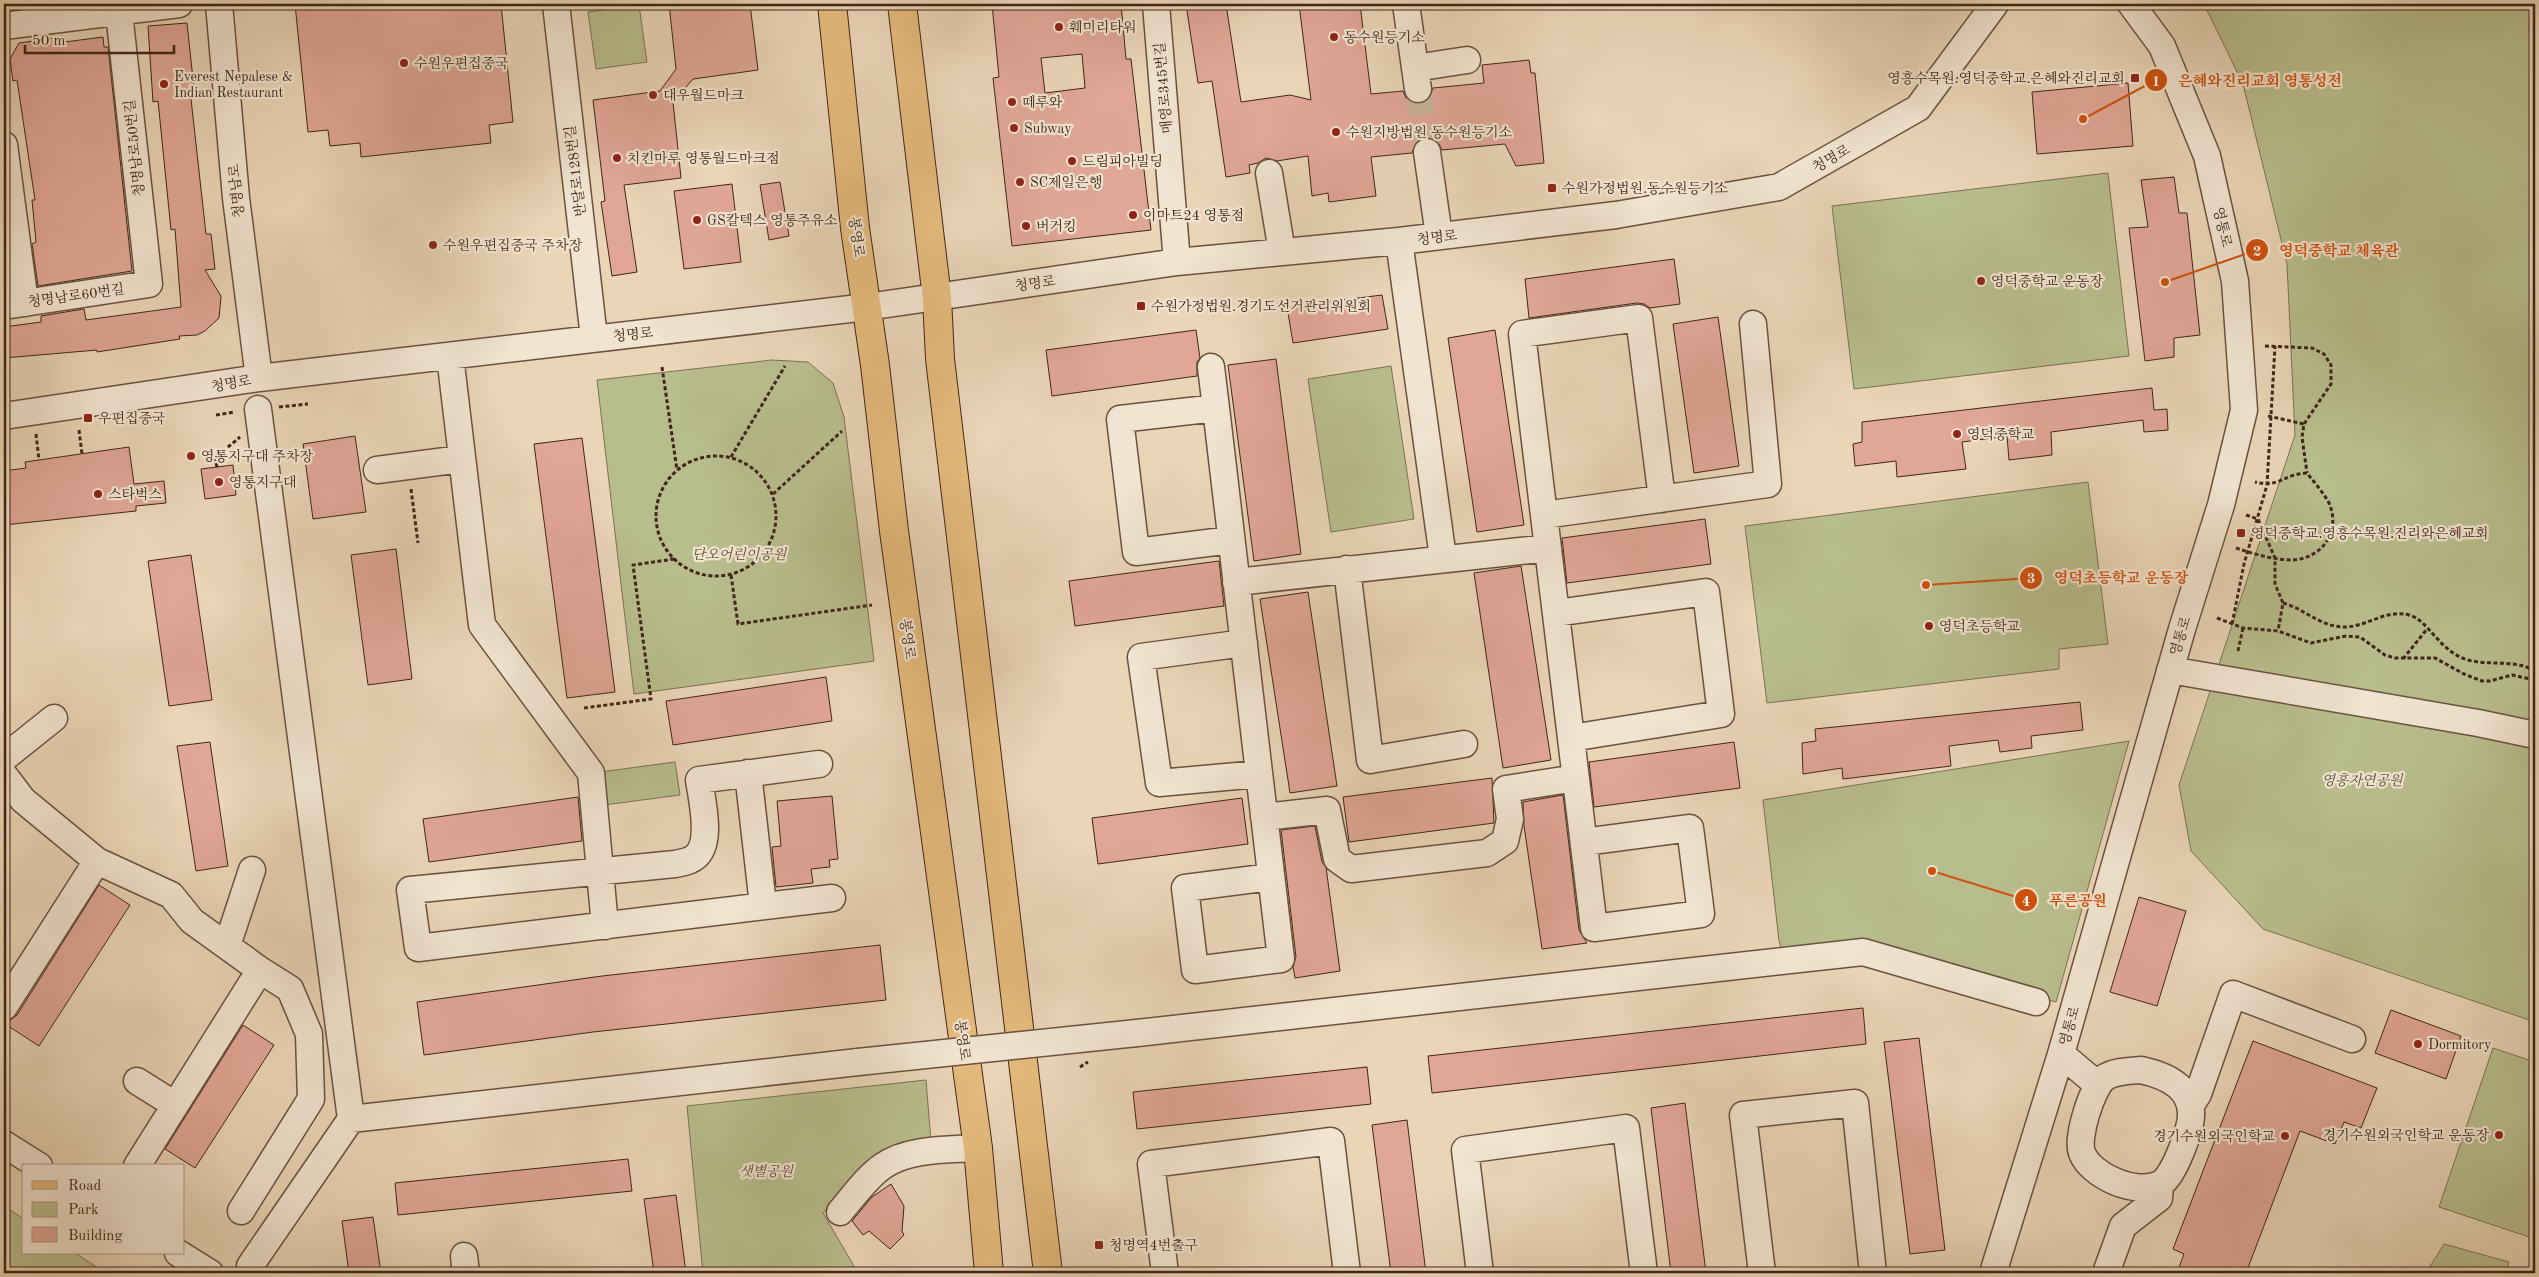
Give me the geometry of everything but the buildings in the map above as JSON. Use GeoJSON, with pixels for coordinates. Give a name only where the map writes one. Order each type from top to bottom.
{"type":"FeatureCollection","features":[{"type":"Feature","properties":{"kind":"main road","name":"봉영로"},"geometry":{"type":"LineString","coordinates":[[832,4],[855,228],[978,1148],[989,1273]]}},
{"type":"Feature","properties":{"kind":"main road"},"geometry":{"type":"LineString","coordinates":[[902,4],[936,298],[940,358],[1048,1273]]}},
{"type":"Feature","properties":{"kind":"street"},"geometry":{"type":"LineString","coordinates":[[4,26],[118,7],[179,4]]}},
{"type":"Feature","properties":{"kind":"street","name":"청명남로"},"geometry":{"type":"LineString","coordinates":[[219,4],[236,198],[259,378]]}},
{"type":"Feature","properties":{"kind":"street","name":"반달로128번길"},"geometry":{"type":"LineString","coordinates":[[556,4],[594,338]]}},
{"type":"Feature","properties":{"kind":"street","name":"매영로345번길"},"geometry":{"type":"LineString","coordinates":[[1156,4],[1176,262]]}},
{"type":"Feature","properties":{"kind":"street"},"geometry":{"type":"LineString","coordinates":[[1406,4],[1416,79],[1467,60]]}},
{"type":"Feature","properties":{"kind":"street","name":"청명로"},"geometry":{"type":"LineString","coordinates":[[4,416],[259,378],[867,307],[1176,262],[1399,241],[1616,215],[1779,188],[1918,108],[1995,4]]}},
{"type":"Feature","properties":{"kind":"street","name":"영통로"},"geometry":{"type":"LineString","coordinates":[[1993,1273],[2061,1054],[2170,670],[2220,505],[2244,410],[2235,281],[2207,156],[2162,46],[2131,4]]}},
{"type":"Feature","properties":{"kind":"street","name":"청명남로50번길"},"geometry":{"type":"LineString","coordinates":[[118,7],[149,284]]}},
{"type":"Feature","properties":{"kind":"street"},"geometry":{"type":"LineString","coordinates":[[4,145],[15,304]]}},
{"type":"Feature","properties":{"kind":"street"},"geometry":{"type":"LineString","coordinates":[[1427,152],[1439,236]]}},
{"type":"Feature","properties":{"kind":"street"},"geometry":{"type":"LineString","coordinates":[[1270,173],[1282,252]]}},
{"type":"Feature","properties":{"kind":"street"},"geometry":{"type":"LineString","coordinates":[[1399,241],[1443,558]]}},
{"type":"Feature","properties":{"kind":"street","name":"청명남로60번길"},"geometry":{"type":"LineString","coordinates":[[15,304],[149,284]]}},
{"type":"Feature","properties":{"kind":"street"},"geometry":{"type":"LineString","coordinates":[[1584,842],[1690,828],[1701,914],[1594,928],[1522,334],[1639,318],[1662,499]]}},
{"type":"Feature","properties":{"kind":"street"},"geometry":{"type":"LineString","coordinates":[[1544,515],[1768,484],[1753,324]]}},
{"type":"Feature","properties":{"kind":"street"},"geometry":{"type":"LineString","coordinates":[[450,356],[482,625],[591,773],[605,926]]}},
{"type":"Feature","properties":{"kind":"street"},"geometry":{"type":"LineString","coordinates":[[1211,367],[1281,959],[1196,970],[1185,888],[1271,877]]}},
{"type":"Feature","properties":{"kind":"street"},"geometry":{"type":"LineString","coordinates":[[1216,408],[1120,419],[1136,552],[1232,540]]}},
{"type":"Feature","properties":{"kind":"street"},"geometry":{"type":"LineString","coordinates":[[250,1266],[351,1119],[258,409]]}},
{"type":"Feature","properties":{"kind":"street"},"geometry":{"type":"LineString","coordinates":[[377,470],[461,459]]}},
{"type":"Feature","properties":{"kind":"street"},"geometry":{"type":"LineString","coordinates":[[1236,582],[1548,548]]}},
{"type":"Feature","properties":{"kind":"street"},"geometry":{"type":"LineString","coordinates":[[1348,569],[1370,760],[1464,744]]}},
{"type":"Feature","properties":{"kind":"street"},"geometry":{"type":"LineString","coordinates":[[1556,613],[1706,592],[1721,714],[1571,738]]}},
{"type":"Feature","properties":{"kind":"street"},"geometry":{"type":"LineString","coordinates":[[1244,643],[1141,657],[1159,783],[1259,774]]}},
{"type":"Feature","properties":{"kind":"street"},"geometry":{"type":"LineString","coordinates":[[2170,670],[2478,723],[2535,736]]}},
{"type":"Feature","properties":{"kind":"street"},"geometry":{"type":"LineString","coordinates":[[4,758],[54,718]]}},
{"type":"Feature","properties":{"kind":"street"},"geometry":{"type":"LineString","coordinates":[[819,764],[699,780],[705,838],[702,850],[692,860],[675,864],[410,890],[418,948],[832,898]]}},
{"type":"Feature","properties":{"kind":"street"},"geometry":{"type":"LineString","coordinates":[[748,773],[763,905]]}},
{"type":"Feature","properties":{"kind":"street"},"geometry":{"type":"LineString","coordinates":[[4,775],[23,800],[97,861],[171,895],[192,921],[290,989],[309,1034],[311,1098],[241,1211]]}},
{"type":"Feature","properties":{"kind":"street"},"geometry":{"type":"LineString","coordinates":[[1264,817],[1327,810],[1337,859],[1351,869],[1487,853],[1504,841],[1510,819],[1506,789],[1576,778]]}},
{"type":"Feature","properties":{"kind":"street"},"geometry":{"type":"LineString","coordinates":[[4,1007],[97,861]]}},
{"type":"Feature","properties":{"kind":"street"},"geometry":{"type":"LineString","coordinates":[[227,946],[252,870]]}},
{"type":"Feature","properties":{"kind":"street"},"geometry":{"type":"LineString","coordinates":[[351,1119],[1863,952],[2036,1002]]}},
{"type":"Feature","properties":{"kind":"street"},"geometry":{"type":"LineString","coordinates":[[138,1164],[260,970]]}},
{"type":"Feature","properties":{"kind":"street"},"geometry":{"type":"LineString","coordinates":[[2191,1105],[2198,1094],[2233,994],[2352,1039]]}},
{"type":"Feature","properties":{"kind":"street"},"geometry":{"type":"LineString","coordinates":[[2061,1054],[2098,1086]]}},
{"type":"Feature","properties":{"kind":"street"},"geometry":{"type":"LineString","coordinates":[[2106,1273],[2123,1226],[2159,1198],[2160,1184],[2176,1161],[2190,1123],[2191,1105],[2187,1093],[2160,1074],[2141,1070],[2122,1071],[2105,1078],[2098,1086],[2090,1102],[2083,1131],[2081,1151],[2089,1165],[2104,1178],[2142,1187],[2160,1184]]}},
{"type":"Feature","properties":{"kind":"street"},"geometry":{"type":"LineString","coordinates":[[138,1081],[175,1105]]}},
{"type":"Feature","properties":{"kind":"street"},"geometry":{"type":"LineString","coordinates":[[1762,1273],[1744,1114],[1855,1103],[1873,1273]]}},
{"type":"Feature","properties":{"kind":"street"},"geometry":{"type":"LineString","coordinates":[[1480,1273],[1465,1150],[1626,1128],[1644,1273]]}},
{"type":"Feature","properties":{"kind":"street"},"geometry":{"type":"LineString","coordinates":[[1165,1273],[1152,1164],[1331,1141],[1348,1273]]}},
{"type":"Feature","properties":{"kind":"street"},"geometry":{"type":"LineString","coordinates":[[4,1144],[36,1164]]}},
{"type":"Feature","properties":{"kind":"street"},"geometry":{"type":"LineString","coordinates":[[840,1212],[882,1166],[897,1159],[941,1150],[978,1148]]}},
{"type":"Feature","properties":{"kind":"street"},"geometry":{"type":"LineString","coordinates":[[180,1254],[210,1273]]}},
{"type":"Feature","properties":{"kind":"path"},"geometry":{"type":"LineString","coordinates":[[2236,548],[2276,558],[2294,560],[2315,554],[2323,549],[2332,532],[2332,514],[2328,502],[2306,473],[2302,437],[2304,424],[2330,384],[2330,365],[2324,354],[2312,348],[2266,346]]}},
{"type":"Feature","properties":{"kind":"path"},"geometry":{"type":"LineString","coordinates":[[2232,624],[2248,551],[2267,485],[2275,346]]}},
{"type":"Feature","properties":{"kind":"path"},"geometry":{"type":"LineString","coordinates":[[731,457],[785,366]]}},
{"type":"Feature","properties":{"kind":"path"},"geometry":{"type":"LineString","coordinates":[[662,367],[677,470]]}},
{"type":"Feature","properties":{"kind":"path"},"geometry":{"type":"LineString","coordinates":[[2263,415],[2304,424]]}},
{"type":"Feature","properties":{"kind":"path"},"geometry":{"type":"LineString","coordinates":[[79,430],[82,454]]}},
{"type":"Feature","properties":{"kind":"path"},"geometry":{"type":"LineString","coordinates":[[773,494],[842,431]]}},
{"type":"Feature","properties":{"kind":"path"},"geometry":{"type":"LineString","coordinates":[[36,434],[39,460]]}},
{"type":"Feature","properties":{"kind":"path"},"geometry":{"type":"LineString","coordinates":[[216,467],[215,458],[240,437]]}},
{"type":"Feature","properties":{"kind":"path"},"geometry":{"type":"LineString","coordinates":[[712,456],[731,457],[749,465],[763,477],[773,494],[777,513],[774,533],[765,552],[750,566],[731,575],[711,576],[691,571],[674,559],[662,543],[656,523],[657,503],[664,485],[677,470],[694,460],[712,456]]}},
{"type":"Feature","properties":{"kind":"path"},"geometry":{"type":"LineString","coordinates":[[407,466],[418,543]]}},
{"type":"Feature","properties":{"kind":"path"},"geometry":{"type":"LineString","coordinates":[[2255,482],[2267,485],[2274,484],[2296,474],[2306,473]]}},
{"type":"Feature","properties":{"kind":"path"},"geometry":{"type":"LineString","coordinates":[[2246,515],[2258,518]]}},
{"type":"Feature","properties":{"kind":"path"},"geometry":{"type":"LineString","coordinates":[[2258,518],[2276,558],[2275,584],[2283,603],[2278,632]]}},
{"type":"Feature","properties":{"kind":"path"},"geometry":{"type":"LineString","coordinates":[[584,708],[651,699],[633,565],[674,559]]}},
{"type":"Feature","properties":{"kind":"path"},"geometry":{"type":"LineString","coordinates":[[731,575],[738,624],[872,605]]}},
{"type":"Feature","properties":{"kind":"path"},"geometry":{"type":"LineString","coordinates":[[2283,603],[2296,606],[2320,621],[2337,626],[2352,626],[2383,616],[2401,614],[2415,617],[2444,647],[2467,660],[2520,665],[2535,671]]}},
{"type":"Feature","properties":{"kind":"path"},"geometry":{"type":"LineString","coordinates":[[2217,618],[2243,628],[2278,632],[2311,643],[2346,636],[2360,637],[2385,655],[2403,659],[2435,658],[2464,674],[2482,681],[2490,681],[2512,675],[2535,680]]}},
{"type":"Feature","properties":{"kind":"path"},"geometry":{"type":"LineString","coordinates":[[2238,651],[2243,628]]}},
{"type":"Feature","properties":{"kind":"path"},"geometry":{"type":"LineString","coordinates":[[2403,659],[2427,629]]}},
{"type":"Feature","properties":{"kind":"green space","name":"영흥자연공원"},"geometry":{"type":"Polygon","coordinates":[[[2204,4],[2535,4],[2535,1022],[2263,929],[2191,851],[2179,785],[2295,435],[2287,264],[2243,84],[2204,4]]]}},
{"type":"Feature","properties":{"kind":"green space"},"geometry":{"type":"Polygon","coordinates":[[[639,5],[647,62],[596,69],[588,12],[639,5]]]}},
{"type":"Feature","properties":{"kind":"green space","name":"영덕중학교 운동장"},"geometry":{"type":"Polygon","coordinates":[[[2108,173],[2129,356],[1854,389],[1832,206],[2108,173]]]}},
{"type":"Feature","properties":{"kind":"green space","name":"단오어린이공원"},"geometry":{"type":"Polygon","coordinates":[[[772,360],[808,362],[833,383],[844,417],[874,661],[634,694],[597,380],[772,360]]]}},
{"type":"Feature","properties":{"kind":"green space"},"geometry":{"type":"Polygon","coordinates":[[[1391,366],[1414,519],[1331,532],[1308,379],[1391,366]]]}},
{"type":"Feature","properties":{"kind":"green space"},"geometry":{"type":"Polygon","coordinates":[[[2088,482],[2108,644],[2059,649],[2059,669],[1767,703],[1745,526],[2088,482]]]}},
{"type":"Feature","properties":{"kind":"green space"},"geometry":{"type":"Polygon","coordinates":[[[2129,741],[2056,1002],[1863,952],[1785,961],[1779,941],[1763,800],[2129,741]]]}},
{"type":"Feature","properties":{"kind":"green space"},"geometry":{"type":"Polygon","coordinates":[[[675,762],[680,795],[604,805],[600,772],[675,762]]]}},
{"type":"Feature","properties":{"kind":"green space","name":"경기수원외국인학교 운동장"},"geometry":{"type":"Polygon","coordinates":[[[2493,1048],[2535,1062],[2535,1239],[2439,1207],[2493,1048]]]}},
{"type":"Feature","properties":{"kind":"green space","name":"샛별공원"},"geometry":{"type":"Polygon","coordinates":[[[926,1080],[932,1154],[878,1163],[823,1213],[858,1273],[703,1273],[687,1106],[926,1080]]]}},
{"type":"Feature","properties":{"kind":"green space"},"geometry":{"type":"Polygon","coordinates":[[[4,1206],[22,1218],[22,1254],[77,1254],[106,1273],[4,1273],[4,1206]]]}},
{"type":"Feature","properties":{"kind":"green space"},"geometry":{"type":"Polygon","coordinates":[[[2444,1244],[2509,1262],[2506,1273],[2426,1273],[2444,1244]]]}},
{"type":"Feature","properties":{"kind":"tunnel"},"geometry":{"type":"LineString","coordinates":[[1418,89],[1427,152]]}},
{"type":"Feature","properties":{"kind":"place","name":"훼미리타워"},"geometry":{"type":"Point","coordinates":[1059,27]}},
{"type":"Feature","properties":{"kind":"place","name":"동수원등기소"},"geometry":{"type":"Point","coordinates":[1334,37]}},
{"type":"Feature","properties":{"kind":"place","name":"수원우편집중국"},"geometry":{"type":"Point","coordinates":[404,63]}},
{"type":"Feature","properties":{"kind":"place","name":"영흥수목원.영덕중학교.은혜와진리교회"},"geometry":{"type":"Point","coordinates":[2135,78]}},
{"type":"Feature","properties":{"kind":"place","name":"Everest Nepalese & Indian Restaurant"},"geometry":{"type":"Point","coordinates":[164,84]}},
{"type":"Feature","properties":{"kind":"place","name":"대우월드마크"},"geometry":{"type":"Point","coordinates":[653,95]}},
{"type":"Feature","properties":{"kind":"place","name":"떼루와"},"geometry":{"type":"Point","coordinates":[1012,102]}},
{"type":"Feature","properties":{"kind":"place","name":"은혜와진리교회 영통성전"},"geometry":{"type":"Point","coordinates":[2083,119]}},
{"type":"Feature","properties":{"kind":"place","name":"Subway"},"geometry":{"type":"Point","coordinates":[1014,128]}},
{"type":"Feature","properties":{"kind":"place","name":"수원지방법원 동수원등기소"},"geometry":{"type":"Point","coordinates":[1336,132]}},
{"type":"Feature","properties":{"kind":"place","name":"치킨마루 영통월드마크점"},"geometry":{"type":"Point","coordinates":[617,158]}},
{"type":"Feature","properties":{"kind":"place","name":"드림피아빌딩"},"geometry":{"type":"Point","coordinates":[1072,161]}},
{"type":"Feature","properties":{"kind":"place","name":"SC제일은행"},"geometry":{"type":"Point","coordinates":[1020,182]}},
{"type":"Feature","properties":{"kind":"place","name":"수원가정법원.동수원등기소"},"geometry":{"type":"Point","coordinates":[1552,188]}},
{"type":"Feature","properties":{"kind":"place","name":"이마트24 영통점"},"geometry":{"type":"Point","coordinates":[1133,215]}},
{"type":"Feature","properties":{"kind":"place","name":"GS칼텍스 영통주유소"},"geometry":{"type":"Point","coordinates":[697,220]}},
{"type":"Feature","properties":{"kind":"place","name":"버거킹"},"geometry":{"type":"Point","coordinates":[1026,226]}},
{"type":"Feature","properties":{"kind":"place","name":"수원우편집중국 주차장"},"geometry":{"type":"Point","coordinates":[433,245]}},
{"type":"Feature","properties":{"kind":"place","name":"영덕중학교 운동장"},"geometry":{"type":"Point","coordinates":[1981,281]}},
{"type":"Feature","properties":{"kind":"place","name":"영덕중학교 체육관"},"geometry":{"type":"Point","coordinates":[2165,282]}},
{"type":"Feature","properties":{"kind":"place","name":"수원가정법원.경기도선거관리위원회"},"geometry":{"type":"Point","coordinates":[1141,306]}},
{"type":"Feature","properties":{"kind":"place","name":"우편집중국"},"geometry":{"type":"Point","coordinates":[88,418]}},
{"type":"Feature","properties":{"kind":"place","name":"영덕중학교"},"geometry":{"type":"Point","coordinates":[1957,434]}},
{"type":"Feature","properties":{"kind":"place","name":"영통지구대 주차장"},"geometry":{"type":"Point","coordinates":[191,456]}},
{"type":"Feature","properties":{"kind":"place","name":"영통지구대"},"geometry":{"type":"Point","coordinates":[219,482]}},
{"type":"Feature","properties":{"kind":"place","name":"스타벅스"},"geometry":{"type":"Point","coordinates":[98,494]}},
{"type":"Feature","properties":{"kind":"place","name":"영덕중학교.영흥수목원.진리와은혜교회"},"geometry":{"type":"Point","coordinates":[2241,533]}},
{"type":"Feature","properties":{"kind":"place","name":"영덕초등학교 운동장"},"geometry":{"type":"Point","coordinates":[1926,585]}},
{"type":"Feature","properties":{"kind":"place","name":"영덕초등학교"},"geometry":{"type":"Point","coordinates":[1929,626]}},
{"type":"Feature","properties":{"kind":"place","name":"푸른공원"},"geometry":{"type":"Point","coordinates":[1932,871]}},
{"type":"Feature","properties":{"kind":"place","name":"Dormitory"},"geometry":{"type":"Point","coordinates":[2418,1044]}},
{"type":"Feature","properties":{"kind":"place","name":"경기수원외국인학교 운동장"},"geometry":{"type":"Point","coordinates":[2499,1135]}},
{"type":"Feature","properties":{"kind":"place","name":"경기수원외국인학교"},"geometry":{"type":"Point","coordinates":[2285,1136]}},
{"type":"Feature","properties":{"kind":"place","name":"청명역4번출구"},"geometry":{"type":"Point","coordinates":[1099,1245]}}]}
